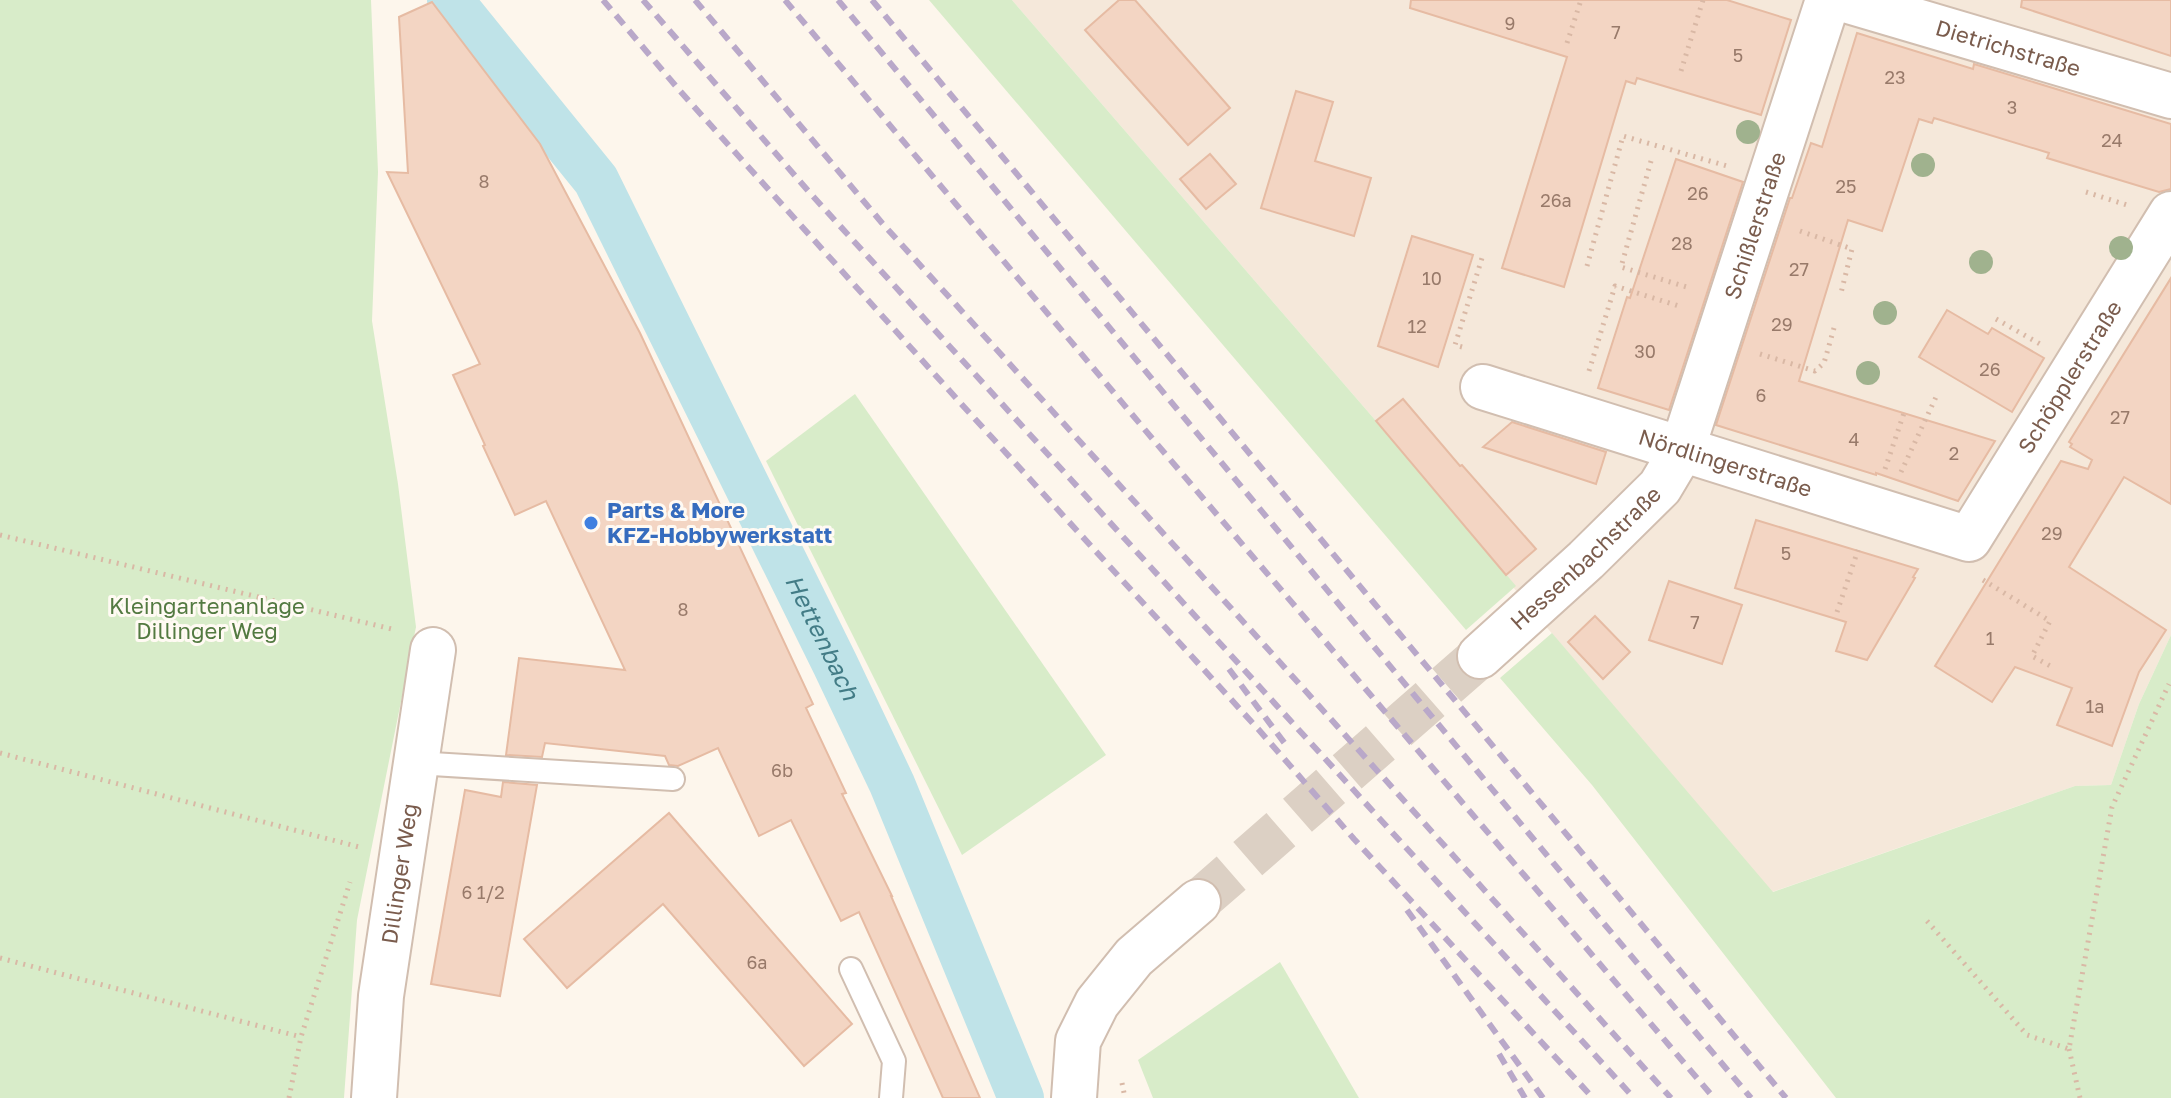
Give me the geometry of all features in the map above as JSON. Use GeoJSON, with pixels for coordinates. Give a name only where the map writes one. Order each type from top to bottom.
{"type":"FeatureCollection","features":[{"type":"Feature","properties":{"kind":"street","name":"Schißlerstraße"},"geometry":{"type":"LineString","coordinates":[[1682,450],[1828,0]]}},
{"type":"Feature","properties":{"kind":"street","name":"Dietrichstraße"},"geometry":{"type":"LineString","coordinates":[[1845,0],[2171,96]]}},
{"type":"Feature","properties":{"kind":"street","name":"Schöpplerstraße"},"geometry":{"type":"LineString","coordinates":[[1972,558],[2171,214]]}},
{"type":"Feature","properties":{"kind":"street","name":"Nördlingerstraße"},"geometry":{"type":"LineString","coordinates":[[1475,368],[1682,450],[1878,512],[1972,558]]}},
{"type":"Feature","properties":{"kind":"street","name":"Hessenbachstraße"},"geometry":{"type":"LineString","coordinates":[[1480,656],[1586,560],[1660,487],[1682,450]]}},
{"type":"Feature","properties":{"kind":"street","name":"Dillinger Weg"},"geometry":{"type":"LineString","coordinates":[[374,1098],[381,996],[416,763],[417,641]]}},
{"type":"Feature","properties":{"kind":"street"},"geometry":{"type":"LineString","coordinates":[[1074,1098],[1078,1041],[1097,1003],[1134,957],[1198,902]]}},
{"type":"Feature","properties":{"kind":"lane"},"geometry":{"type":"LineString","coordinates":[[416,763],[673,779]]}},
{"type":"Feature","properties":{"kind":"lane"},"geometry":{"type":"LineString","coordinates":[[851,969],[894,1061],[891,1098]]}},
{"type":"Feature","properties":{"kind":"path"},"geometry":{"type":"LineString","coordinates":[[1567,43],[1581,0]]}},
{"type":"Feature","properties":{"kind":"path"},"geometry":{"type":"LineString","coordinates":[[1681,71],[1703,0]]}},
{"type":"Feature","properties":{"kind":"path"},"geometry":{"type":"LineString","coordinates":[[1587,266],[1623,136],[1763,197],[1852,249],[1841,293]]}},
{"type":"Feature","properties":{"kind":"path"},"geometry":{"type":"LineString","coordinates":[[1651,161],[1621,267],[1815,371],[1824,363],[1834,328]]}},
{"type":"Feature","properties":{"kind":"path"},"geometry":{"type":"LineString","coordinates":[[1475,368],[1455,345],[1482,258]]}},
{"type":"Feature","properties":{"kind":"path"},"geometry":{"type":"LineString","coordinates":[[1589,371],[1615,286],[1724,320]]}},
{"type":"Feature","properties":{"kind":"path"},"geometry":{"type":"LineString","coordinates":[[1837,612],[1878,512],[1936,397]]}},
{"type":"Feature","properties":{"kind":"path"},"geometry":{"type":"LineString","coordinates":[[1878,512],[1904,413]]}},
{"type":"Feature","properties":{"kind":"path"},"geometry":{"type":"LineString","coordinates":[[0,535],[417,641]]}},
{"type":"Feature","properties":{"kind":"path"},"geometry":{"type":"LineString","coordinates":[[1972,558],[2050,621],[2032,656],[2054,668]]}},
{"type":"Feature","properties":{"kind":"path"},"geometry":{"type":"LineString","coordinates":[[2080,1098],[2069,1049],[2112,807],[2169,684]]}},
{"type":"Feature","properties":{"kind":"path"},"geometry":{"type":"LineString","coordinates":[[0,753],[361,848],[362,835]]}},
{"type":"Feature","properties":{"kind":"path"},"geometry":{"type":"LineString","coordinates":[[289,1098],[301,1037],[352,877]]}},
{"type":"Feature","properties":{"kind":"path"},"geometry":{"type":"LineString","coordinates":[[1927,921],[2027,1035],[2069,1049]]}},
{"type":"Feature","properties":{"kind":"path"},"geometry":{"type":"LineString","coordinates":[[0,958],[301,1037]]}},
{"type":"Feature","properties":{"kind":"shaded area"},"geometry":{"type":"Polygon","coordinates":[[[1012,0],[2171,0],[2171,635],[2139,704],[2111,785],[2075,786],[1772,892],[1376,421],[1012,0]]]}},
{"type":"Feature","properties":{"kind":"green space","name":"Kleingartenanlage Dillinger Weg"},"geometry":{"type":"Polygon","coordinates":[[[0,0],[371,0],[378,172],[372,321],[398,484],[416,627],[357,920],[344,1098],[0,1098],[0,0]]]}},
{"type":"Feature","properties":{"kind":"green space"},"geometry":{"type":"Polygon","coordinates":[[[929,0],[1012,0],[1516,586],[1466,630],[929,0]]]}},
{"type":"Feature","properties":{"kind":"green space"},"geometry":{"type":"Polygon","coordinates":[[[855,394],[1106,755],[962,855],[766,461],[855,394]]]}},
{"type":"Feature","properties":{"kind":"green space"},"geometry":{"type":"Polygon","coordinates":[[[1552,633],[1773,892],[2075,786],[2111,785],[2139,704],[2171,635],[2171,1098],[1836,1098],[1592,785],[1500,678],[1552,633]]]}},
{"type":"Feature","properties":{"kind":"green space"},"geometry":{"type":"Polygon","coordinates":[[[1280,962],[1359,1098],[1153,1098],[1138,1060],[1280,962]]]}},
{"type":"Feature","properties":{"kind":"building"},"geometry":{"type":"Polygon","coordinates":[[[1119,0],[1135,0],[1230,108],[1188,145],[1085,30],[1119,0]]]}},
{"type":"Feature","properties":{"kind":"building"},"geometry":{"type":"Polygon","coordinates":[[[1411,0],[1727,0],[1791,20],[1761,115],[1637,78],[1635,84],[1626,81],[1564,287],[1502,268],[1567,57],[1410,8],[1411,0]]]}},
{"type":"Feature","properties":{"kind":"building"},"geometry":{"type":"Polygon","coordinates":[[[2022,0],[2171,0],[2171,56],[2021,7],[2022,0]]]}},
{"type":"Feature","properties":{"kind":"building"},"geometry":{"type":"Polygon","coordinates":[[[432,2],[540,144],[640,333],[813,704],[806,708],[846,793],[842,794],[892,896],[980,1098],[943,1098],[859,912],[841,921],[791,820],[759,836],[718,748],[678,766],[669,765],[665,756],[545,743],[542,757],[506,755],[519,658],[625,670],[546,501],[515,515],[453,375],[480,364],[387,172],[408,173],[399,17],[432,2]]]}},
{"type":"Feature","properties":{"kind":"building"},"geometry":{"type":"Polygon","coordinates":[[[1857,33],[1973,69],[1974,64],[2171,124],[2171,189],[2159,192],[2047,158],[2049,153],[1934,118],[1932,123],[1919,119],[1882,231],[1848,220],[1799,381],[1995,441],[1958,501],[1716,425],[1790,198],[1811,143],[1822,147],[1857,33]]]}},
{"type":"Feature","properties":{"kind":"building"},"geometry":{"type":"Polygon","coordinates":[[[1296,91],[1333,102],[1315,161],[1371,178],[1354,236],[1261,208],[1296,91]]]}},
{"type":"Feature","properties":{"kind":"building"},"geometry":{"type":"Polygon","coordinates":[[[1210,154],[1236,184],[1206,209],[1180,179],[1210,154]]]}},
{"type":"Feature","properties":{"kind":"building"},"geometry":{"type":"Polygon","coordinates":[[[1676,159],[1743,182],[1669,410],[1598,388],[1676,159]]]}},
{"type":"Feature","properties":{"kind":"building"},"geometry":{"type":"Polygon","coordinates":[[[1412,236],[1473,255],[1438,367],[1378,346],[1412,236]]]}},
{"type":"Feature","properties":{"kind":"building"},"geometry":{"type":"Polygon","coordinates":[[[2171,278],[2171,504],[2124,477],[2069,567],[2166,630],[2139,672],[2112,746],[2057,725],[2072,688],[2015,667],[1992,702],[1935,666],[2061,461],[2088,469],[2092,460],[2070,447],[2072,444],[2069,442],[2171,278]]]}},
{"type":"Feature","properties":{"kind":"building"},"geometry":{"type":"Polygon","coordinates":[[[1947,310],[1988,334],[1992,328],[2044,358],[2012,412],[1919,357],[1947,310]]]}},
{"type":"Feature","properties":{"kind":"building"},"geometry":{"type":"Polygon","coordinates":[[[1403,399],[1536,549],[1506,575],[1376,421],[1403,399]]]}},
{"type":"Feature","properties":{"kind":"building"},"geometry":{"type":"Polygon","coordinates":[[[1512,422],[1606,452],[1596,484],[1483,447],[1512,422]]]}},
{"type":"Feature","properties":{"kind":"building"},"geometry":{"type":"Polygon","coordinates":[[[1756,520],[1918,569],[1867,660],[1836,651],[1846,622],[1735,588],[1756,520]]]}},
{"type":"Feature","properties":{"kind":"building"},"geometry":{"type":"Polygon","coordinates":[[[1669,581],[1742,605],[1722,664],[1649,640],[1669,581]]]}},
{"type":"Feature","properties":{"kind":"building"},"geometry":{"type":"Polygon","coordinates":[[[1595,616],[1630,652],[1603,679],[1568,642],[1595,616]]]}},
{"type":"Feature","properties":{"kind":"building"},"geometry":{"type":"Polygon","coordinates":[[[503,782],[537,785],[500,996],[431,984],[465,790],[501,797],[503,782]]]}},
{"type":"Feature","properties":{"kind":"building"},"geometry":{"type":"Polygon","coordinates":[[[669,813],[852,1024],[804,1066],[663,904],[567,988],[524,939],[669,813]]]}},
{"type":"Feature","properties":{"kind":"waterway","name":"Hettenbach"},"geometry":{"type":"LineString","coordinates":[[450,0],[596,180],[892,784],[1021,1098]]}},
{"type":"Feature","properties":{"kind":"tunnel"},"geometry":{"type":"LineString","coordinates":[[1198,902],[1480,656]]}},
{"type":"Feature","properties":{"kind":"railway"},"geometry":{"type":"LineString","coordinates":[[603,0],[680,91],[965,408],[1259,730],[1354,839],[1593,1098]]}},
{"type":"Feature","properties":{"kind":"railway"},"geometry":{"type":"LineString","coordinates":[[643,0],[810,193],[1634,1098]]}},
{"type":"Feature","properties":{"kind":"railway"},"geometry":{"type":"LineString","coordinates":[[695,0],[882,223],[1671,1098]]}},
{"type":"Feature","properties":{"kind":"railway"},"geometry":{"type":"LineString","coordinates":[[785,0],[1156,443],[1714,1098]]}},
{"type":"Feature","properties":{"kind":"railway"},"geometry":{"type":"LineString","coordinates":[[838,0],[1751,1098]]}},
{"type":"Feature","properties":{"kind":"railway"},"geometry":{"type":"LineString","coordinates":[[872,0],[1786,1098]]}},
{"type":"Feature","properties":{"kind":"railway"},"geometry":{"type":"LineString","coordinates":[[1229,669],[1289,749]]}},
{"type":"Feature","properties":{"kind":"railway"},"geometry":{"type":"LineString","coordinates":[[1407,910],[1543,1098]]}},
{"type":"Feature","properties":{"kind":"railway"},"geometry":{"type":"LineString","coordinates":[[1499,1054],[1525,1098]]}},
{"type":"Feature","properties":{"kind":"place","name":"Parts & More KFZ-Hobbywerkstatt"},"geometry":{"type":"Point","coordinates":[591,523]}}]}
